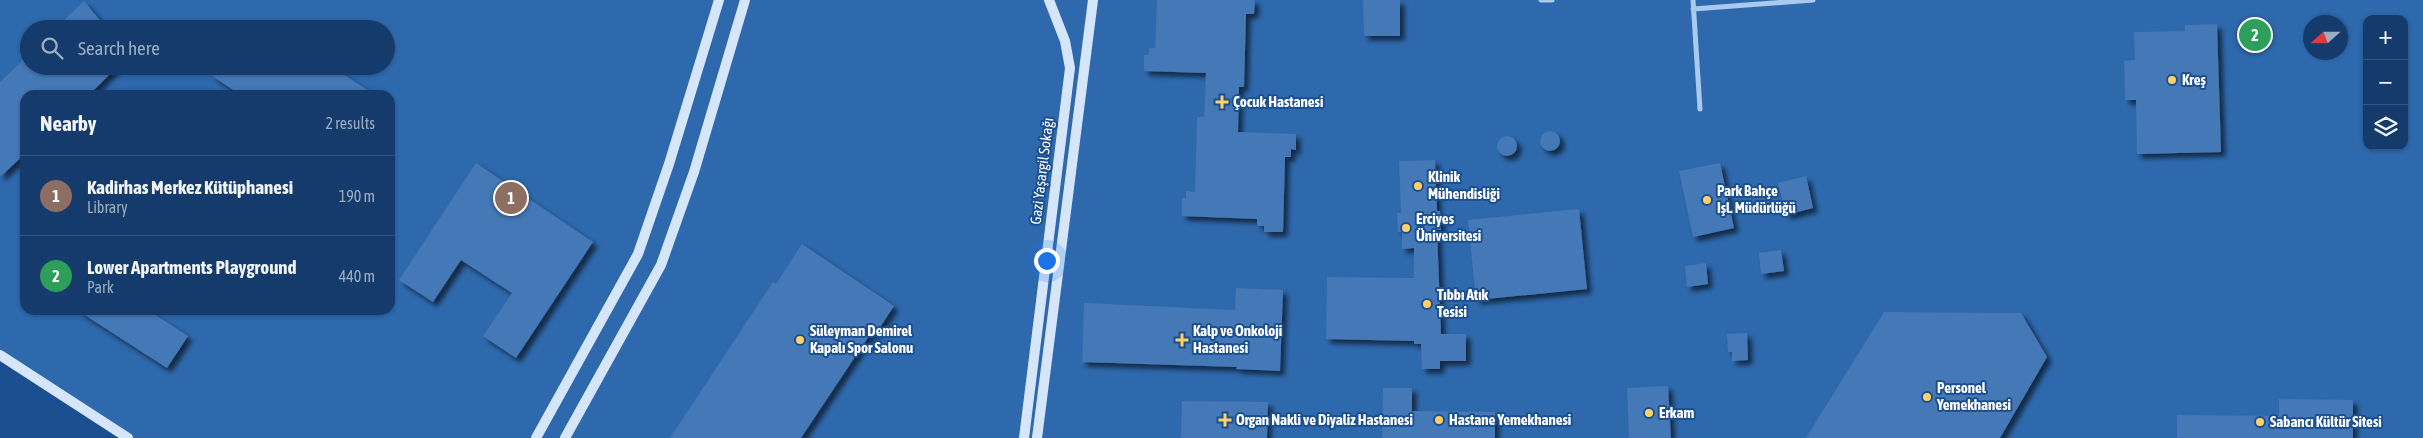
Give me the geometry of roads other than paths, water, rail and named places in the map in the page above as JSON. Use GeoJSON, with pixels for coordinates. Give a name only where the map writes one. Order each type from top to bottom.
{"type":"FeatureCollection","features":[{"type":"Feature","properties":{"kind":"street"},"geometry":{"type":"LineString","coordinates":[[536,438],[638,254],[675,146],[719,0]]}},
{"type":"Feature","properties":{"kind":"street"},"geometry":{"type":"LineString","coordinates":[[565,438],[662,265],[694,172],[745,0]]}},
{"type":"Feature","properties":{"kind":"street","name":"Gazi Yaşargil Sokağı"},"geometry":{"type":"LineString","coordinates":[[1024,438],[1070,68],[1065,41],[1049,0]]}},
{"type":"Feature","properties":{"kind":"street","name":"Gazi Yaşargil Sokağı"},"geometry":{"type":"LineString","coordinates":[[1038,438],[1093,0]]}},
{"type":"Feature","properties":{"kind":"street"},"geometry":{"type":"LineString","coordinates":[[1541,0],[1552,0]]}},
{"type":"Feature","properties":{"kind":"street"},"geometry":{"type":"LineString","coordinates":[[1693,0],[1700,109]]}},
{"type":"Feature","properties":{"kind":"street"},"geometry":{"type":"LineString","coordinates":[[1694,8],[1813,0]]}},
{"type":"Feature","properties":{"kind":"street"},"geometry":{"type":"LineString","coordinates":[[0,355],[128,438]]}},
{"type":"Feature","properties":{"kind":"place","name":"Lower Apartments Playground"},"geometry":{"type":"Point","coordinates":[2255,35]}},
{"type":"Feature","properties":{"kind":"place","name":"Kreş"},"geometry":{"type":"Point","coordinates":[2172,80]}},
{"type":"Feature","properties":{"kind":"place","name":"Çocuk Hastanesi"},"geometry":{"type":"Point","coordinates":[1222,102]}},
{"type":"Feature","properties":{"kind":"place","name":"Klinik Mühendisliği"},"geometry":{"type":"Point","coordinates":[1418,186]}},
{"type":"Feature","properties":{"kind":"place","name":"Kadirhas Merkez Kütüphanesi"},"geometry":{"type":"Point","coordinates":[511,198]}},
{"type":"Feature","properties":{"kind":"place","name":"Park Bahçe Işl. Müdürlüğü"},"geometry":{"type":"Point","coordinates":[1707,200]}},
{"type":"Feature","properties":{"kind":"place","name":"Erciyes Üniversitesi"},"geometry":{"type":"Point","coordinates":[1406,228]}},
{"type":"Feature","properties":{"kind":"place","name":"Tıbbı Atık Tesisi"},"geometry":{"type":"Point","coordinates":[1427,304]}},
{"type":"Feature","properties":{"kind":"place","name":"Süleyman Demirel Kapalı Spor Salonu"},"geometry":{"type":"Point","coordinates":[800,340]}},
{"type":"Feature","properties":{"kind":"place","name":"Kalp ve Onkoloji Hastanesi"},"geometry":{"type":"Point","coordinates":[1182,340]}},
{"type":"Feature","properties":{"kind":"place","name":"Personel Yemekhanesi"},"geometry":{"type":"Point","coordinates":[1927,397]}},
{"type":"Feature","properties":{"kind":"place","name":"Erkam"},"geometry":{"type":"Point","coordinates":[1649,413]}},
{"type":"Feature","properties":{"kind":"place","name":"Organ Nakli ve Diyaliz Hastanesi"},"geometry":{"type":"Point","coordinates":[1225,420]}},
{"type":"Feature","properties":{"kind":"place","name":"Hastane Yemekhanesi"},"geometry":{"type":"Point","coordinates":[1439,420]}},
{"type":"Feature","properties":{"kind":"place","name":"Sabancı Kültür Sitesi"},"geometry":{"type":"Point","coordinates":[2260,422]}}]}
